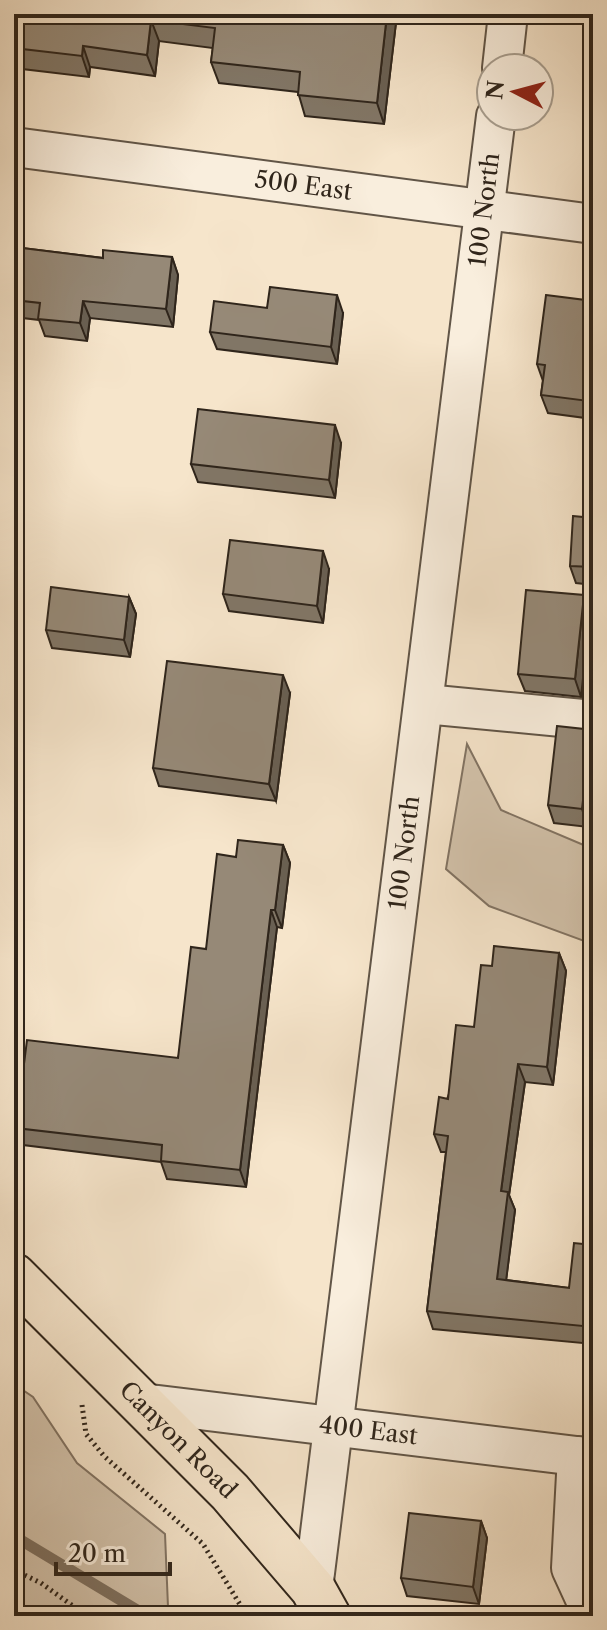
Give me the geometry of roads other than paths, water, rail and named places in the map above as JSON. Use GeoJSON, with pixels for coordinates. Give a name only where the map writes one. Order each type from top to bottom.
{"type":"FeatureCollection","features":[{"type":"Feature","properties":{"kind":"main road","name":"Canyon Road"},"geometry":{"type":"LineString","coordinates":[[14,1276],[230,1492],[321,1603]]}},
{"type":"Feature","properties":{"kind":"street"},"geometry":{"type":"LineString","coordinates":[[504,52],[508,14]]}},
{"type":"Feature","properties":{"kind":"street","name":"100 North"},"geometry":{"type":"LineString","coordinates":[[321,1603],[334,1426],[494,132]]}},
{"type":"Feature","properties":{"kind":"street","name":"500 East"},"geometry":{"type":"LineString","coordinates":[[14,147],[593,224]]}},
{"type":"Feature","properties":{"kind":"street"},"geometry":{"type":"LineString","coordinates":[[425,704],[593,720]]}},
{"type":"Feature","properties":{"kind":"street","name":"400 East"},"geometry":{"type":"LineString","coordinates":[[142,1403],[585,1457]]}},
{"type":"Feature","properties":{"kind":"street"},"geometry":{"type":"LineString","coordinates":[[585,1457],[571,1568],[593,1616]]}},
{"type":"Feature","properties":{"kind":"waterway"},"geometry":{"type":"LineString","coordinates":[[14,1536],[147,1616]]}}]}
